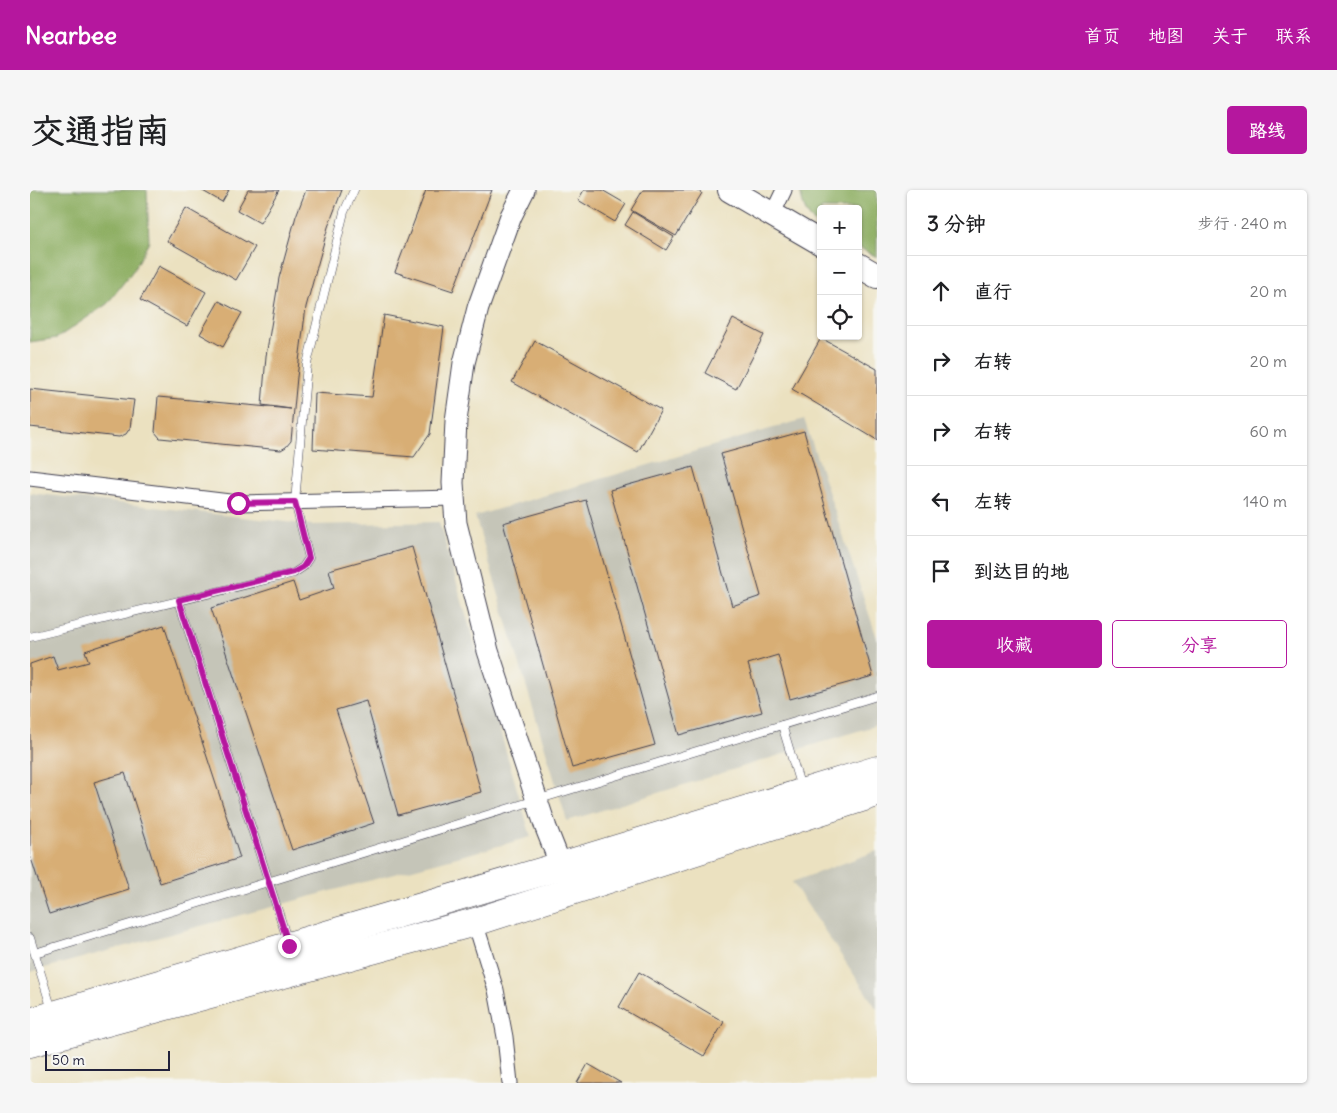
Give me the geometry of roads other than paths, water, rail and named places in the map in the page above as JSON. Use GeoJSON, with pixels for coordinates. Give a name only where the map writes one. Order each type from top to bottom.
{"type":"FeatureCollection","features":[{"type":"Feature","properties":{"kind":"highway"},"geometry":{"type":"LineString","coordinates":[[42,1018],[561,866],[877,770]]}},
{"type":"Feature","properties":{"kind":"highway"},"geometry":{"type":"LineString","coordinates":[[30,1044],[474,922],[877,793]]}},
{"type":"Feature","properties":{"kind":"main road"},"geometry":{"type":"LineString","coordinates":[[730,190],[817,241]]}},
{"type":"Feature","properties":{"kind":"main road"},"geometry":{"type":"LineString","coordinates":[[862,267],[877,276]]}},
{"type":"Feature","properties":{"kind":"street"},"geometry":{"type":"LineString","coordinates":[[524,190],[511,216],[478,308],[464,363],[456,421],[453,483],[456,523],[488,651],[537,800],[561,866]]}},
{"type":"Feature","properties":{"kind":"street"},"geometry":{"type":"LineString","coordinates":[[772,215],[784,190]]}},
{"type":"Feature","properties":{"kind":"street"},"geometry":{"type":"LineString","coordinates":[[30,478],[238,503],[454,498]]}},
{"type":"Feature","properties":{"kind":"street"},"geometry":{"type":"LineString","coordinates":[[474,922],[496,990],[505,1037],[510,1083]]}},
{"type":"Feature","properties":{"kind":"lane"},"geometry":{"type":"LineString","coordinates":[[30,637],[294,572],[303,567],[309,558],[295,502],[307,364],[344,212],[354,190]]}},
{"type":"Feature","properties":{"kind":"lane"},"geometry":{"type":"LineString","coordinates":[[179,600],[289,946]]}},
{"type":"Feature","properties":{"kind":"lane"},"geometry":{"type":"LineString","coordinates":[[35,952],[877,696]]}},
{"type":"Feature","properties":{"kind":"lane"},"geometry":{"type":"LineString","coordinates":[[782,725],[803,793]]}},
{"type":"Feature","properties":{"kind":"lane"},"geometry":{"type":"LineString","coordinates":[[30,938],[35,952],[42,1018]]}}]}
